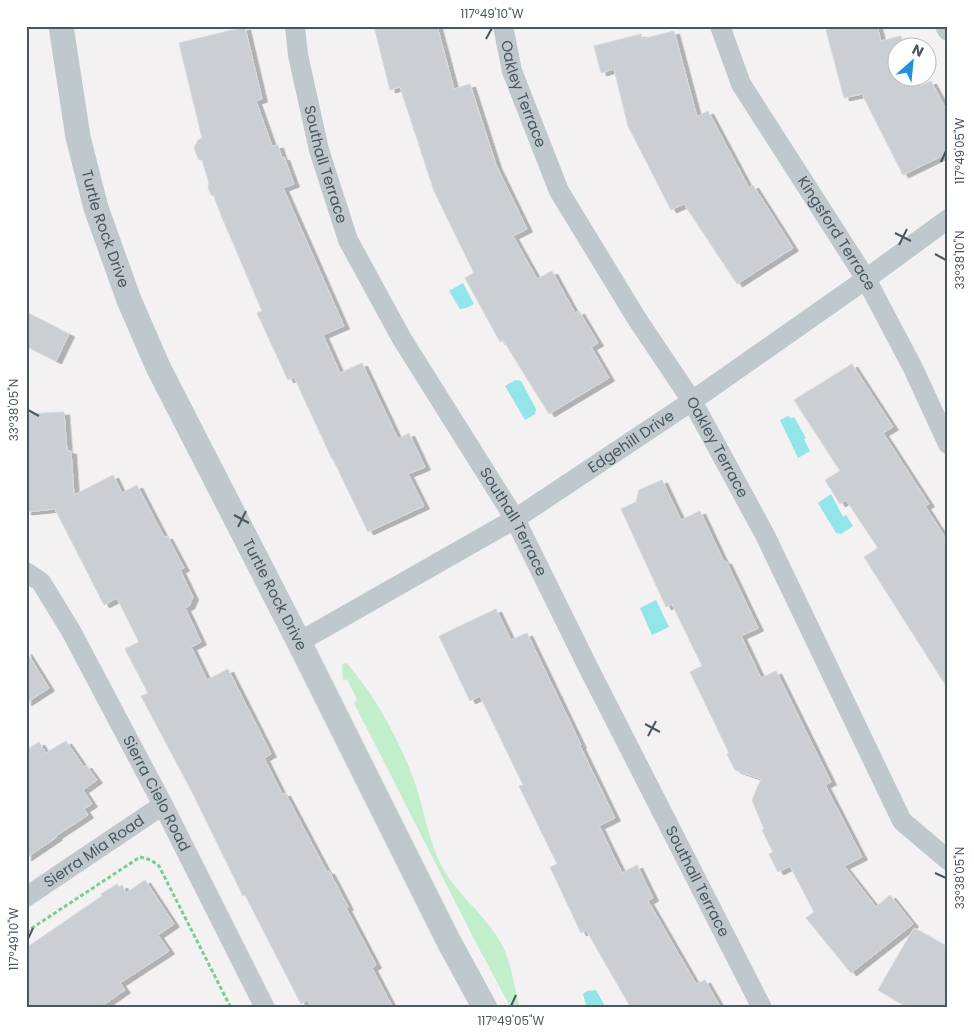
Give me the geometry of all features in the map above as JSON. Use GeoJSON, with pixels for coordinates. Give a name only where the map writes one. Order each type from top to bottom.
{"type":"FeatureCollection","features":[{"type":"Feature","properties":{"kind":"street","name":"Turtle Rock Drive"},"geometry":{"type":"LineString","coordinates":[[61,26],[78,138],[96,208],[129,300],[158,367],[299,642],[449,942],[485,1008]]}},
{"type":"Feature","properties":{"kind":"street","name":"Southall Terrace"},"geometry":{"type":"LineString","coordinates":[[295,26],[298,56],[319,150],[348,240],[402,339],[515,518],[589,669],[762,1008]]}},
{"type":"Feature","properties":{"kind":"street","name":"Oakley Terrace"},"geometry":{"type":"LineString","coordinates":[[503,26],[512,71],[559,191],[637,319],[692,400],[765,535],[902,821],[948,860]]}},
{"type":"Feature","properties":{"kind":"street","name":"Kingsford Terrace"},"geometry":{"type":"LineString","coordinates":[[720,26],[741,84],[866,279],[913,368],[948,444]]}},
{"type":"Feature","properties":{"kind":"street"},"geometry":{"type":"LineString","coordinates":[[945,26],[948,31]]}},
{"type":"Feature","properties":{"kind":"street","name":"Edgehill Drive"},"geometry":{"type":"LineString","coordinates":[[299,642],[515,518],[692,400],[866,279],[948,219]]}},
{"type":"Feature","properties":{"kind":"street","name":"Sierra Cielo Road"},"geometry":{"type":"LineString","coordinates":[[33,577],[71,631],[163,805],[265,1008]]}},
{"type":"Feature","properties":{"kind":"street","name":"Sierra Mia Road"},"geometry":{"type":"LineString","coordinates":[[26,897],[163,805]]}},
{"type":"Feature","properties":{"kind":"path"},"geometry":{"type":"LineString","coordinates":[[26,932],[140,857],[151,860],[159,866],[231,1008]]}},
{"type":"Feature","properties":{"kind":"green space"},"geometry":{"type":"Polygon","coordinates":[[[348,664],[371,695],[400,747],[418,791],[433,846],[442,867],[456,887],[489,925],[502,945],[511,968],[520,1008],[511,1008],[354,703],[357,700],[347,679],[343,681],[342,665],[348,664]]]}},
{"type":"Feature","properties":{"kind":"water"},"geometry":{"type":"Polygon","coordinates":[[[463,283],[474,304],[460,309],[449,291],[463,283]]]}},
{"type":"Feature","properties":{"kind":"water"},"geometry":{"type":"Polygon","coordinates":[[[515,380],[521,381],[536,409],[535,414],[525,420],[505,386],[515,380]]]}},
{"type":"Feature","properties":{"kind":"water"},"geometry":{"type":"Polygon","coordinates":[[[788,416],[794,417],[806,438],[804,439],[810,451],[798,458],[780,420],[788,416]]]}},
{"type":"Feature","properties":{"kind":"water"},"geometry":{"type":"Polygon","coordinates":[[[831,494],[843,517],[846,515],[853,526],[841,534],[836,533],[818,503],[831,494]]]}},
{"type":"Feature","properties":{"kind":"water"},"geometry":{"type":"Polygon","coordinates":[[[656,600],[669,627],[652,635],[640,608],[656,600]]]}},
{"type":"Feature","properties":{"kind":"water"},"geometry":{"type":"Polygon","coordinates":[[[596,990],[606,1008],[592,1008],[586,1005],[583,994],[587,991],[596,990]]]}},
{"type":"Feature","properties":{"kind":"building"},"geometry":{"type":"Polygon","coordinates":[[[374,26],[437,26],[454,89],[470,84],[496,165],[527,229],[513,236],[537,279],[552,271],[575,313],[579,311],[598,343],[591,347],[609,378],[549,414],[503,340],[500,342],[465,278],[474,273],[434,191],[400,87],[390,90],[374,26]]]}},
{"type":"Feature","properties":{"kind":"building"},"geometry":{"type":"Polygon","coordinates":[[[840,26],[877,26],[881,41],[886,40],[886,88],[935,88],[948,113],[948,153],[903,175],[862,94],[844,98],[826,30],[840,26]]]}},
{"type":"Feature","properties":{"kind":"building"},"geometry":{"type":"Polygon","coordinates":[[[245,27],[262,99],[256,101],[272,146],[278,145],[294,184],[283,188],[344,326],[323,335],[340,373],[362,363],[398,439],[409,433],[425,467],[408,474],[424,506],[368,532],[294,377],[288,380],[257,313],[262,311],[214,196],[211,195],[202,160],[199,160],[194,148],[198,140],[202,138],[179,43],[245,27]]]}},
{"type":"Feature","properties":{"kind":"building"},"geometry":{"type":"Polygon","coordinates":[[[674,31],[697,117],[708,111],[749,188],[753,185],[793,248],[737,284],[684,204],[671,210],[628,126],[614,69],[601,73],[594,46],[641,34],[642,39],[674,31]]]}},
{"type":"Feature","properties":{"kind":"building"},"geometry":{"type":"Polygon","coordinates":[[[26,312],[69,334],[56,361],[26,346],[26,312]]]}},
{"type":"Feature","properties":{"kind":"building"},"geometry":{"type":"Polygon","coordinates":[[[852,364],[893,427],[883,433],[929,504],[925,506],[948,542],[948,689],[864,557],[878,548],[846,500],[840,504],[825,480],[840,471],[794,400],[852,364]]]}},
{"type":"Feature","properties":{"kind":"building"},"geometry":{"type":"Polygon","coordinates":[[[64,412],[67,451],[71,451],[74,495],[113,475],[122,493],[137,485],[164,537],[167,536],[184,568],[180,570],[193,597],[189,606],[185,608],[201,642],[191,647],[207,680],[228,669],[271,754],[264,758],[282,794],[285,793],[348,907],[346,908],[376,965],[372,968],[393,1008],[311,1008],[308,1000],[301,1004],[245,895],[243,896],[192,792],[141,696],[148,693],[125,649],[139,642],[117,598],[104,605],[55,509],[26,512],[26,414],[64,412]]]}},
{"type":"Feature","properties":{"kind":"building"},"geometry":{"type":"Polygon","coordinates":[[[662,480],[681,520],[700,511],[758,628],[741,636],[761,678],[776,671],[831,782],[825,785],[862,857],[844,866],[876,907],[890,895],[913,924],[851,973],[806,918],[814,912],[790,866],[778,872],[769,854],[773,852],[762,830],[764,829],[752,800],[761,779],[735,770],[727,754],[729,753],[690,672],[702,666],[672,604],[666,607],[621,509],[636,502],[639,490],[662,480]]]}},
{"type":"Feature","properties":{"kind":"building"},"geometry":{"type":"Polygon","coordinates":[[[496,609],[511,640],[527,633],[581,745],[615,818],[599,826],[622,873],[637,865],[653,898],[648,901],[696,984],[705,980],[721,1008],[631,1008],[586,930],[581,933],[550,867],[557,864],[519,786],[523,785],[480,696],[470,701],[439,636],[496,609]]]}},
{"type":"Feature","properties":{"kind":"building"},"geometry":{"type":"Polygon","coordinates":[[[26,651],[49,688],[26,703],[26,651]]]}},
{"type":"Feature","properties":{"kind":"building"},"geometry":{"type":"Polygon","coordinates":[[[66,741],[84,767],[86,765],[97,780],[83,790],[92,804],[84,809],[88,815],[26,858],[26,750],[39,742],[46,753],[66,741]]]}},
{"type":"Feature","properties":{"kind":"building"},"geometry":{"type":"Polygon","coordinates":[[[145,880],[174,924],[158,935],[169,951],[120,983],[125,990],[99,1008],[26,1008],[26,948],[117,884],[119,887],[122,885],[126,893],[145,880]]]}},
{"type":"Feature","properties":{"kind":"building"},"geometry":{"type":"Polygon","coordinates":[[[914,928],[948,947],[948,1008],[908,1008],[878,990],[914,928]]]}}]}
